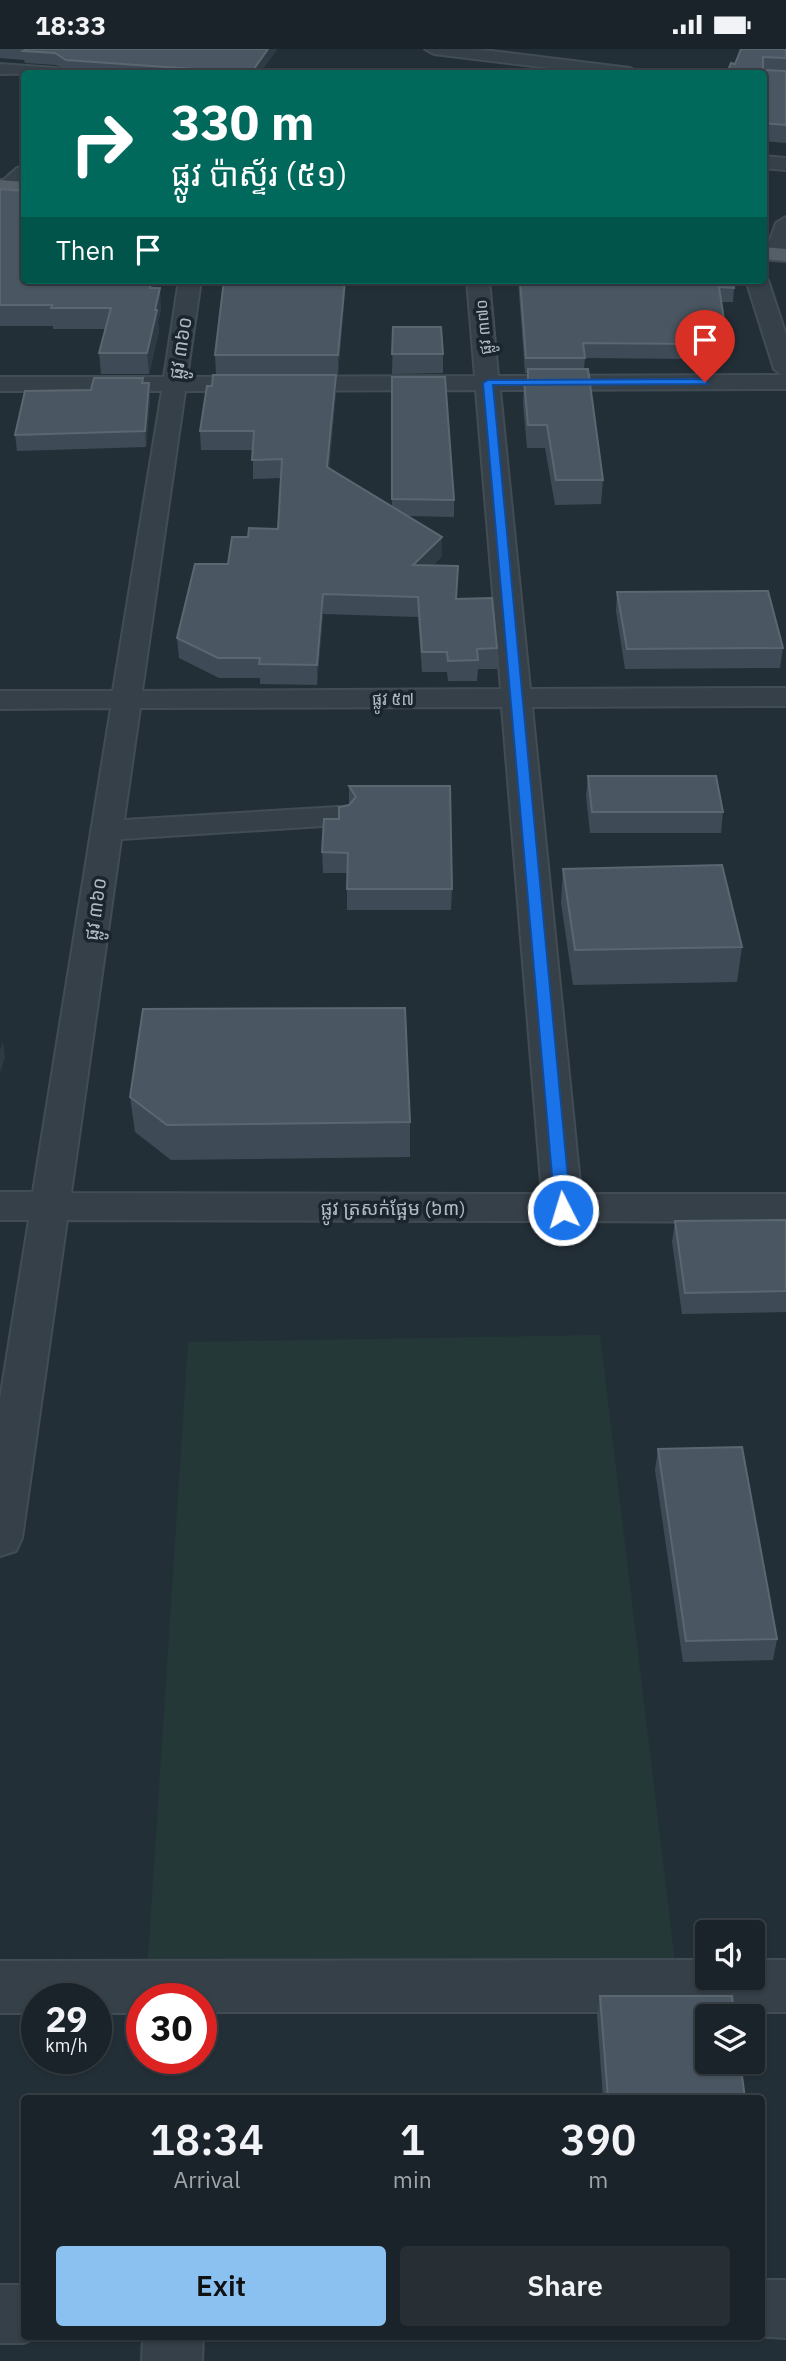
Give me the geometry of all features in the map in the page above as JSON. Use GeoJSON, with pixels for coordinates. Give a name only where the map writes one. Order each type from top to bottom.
{"type":"FeatureCollection","features":[{"type":"Feature","properties":{"kind":"street"},"geometry":{"type":"LineString","coordinates":[[434,49],[603,70]]}},
{"type":"Feature","properties":{"kind":"street"},"geometry":{"type":"LineString","coordinates":[[567,66],[579,49]]}},
{"type":"Feature","properties":{"kind":"street"},"geometry":{"type":"LineString","coordinates":[[3,69],[22,55]]}},
{"type":"Feature","properties":{"kind":"street"},"geometry":{"type":"LineString","coordinates":[[3,69],[21,70]]}},
{"type":"Feature","properties":{"kind":"street"},"geometry":{"type":"LineString","coordinates":[[767,162],[786,164]]}},
{"type":"Feature","properties":{"kind":"street"},"geometry":{"type":"LineString","coordinates":[[770,254],[786,223]]}},
{"type":"Feature","properties":{"kind":"street","name":"ផ្លូវ ៣៦០"},"geometry":{"type":"LineString","coordinates":[[0,1538],[189,284]]}},
{"type":"Feature","properties":{"kind":"street","name":"ផ្លូវ ៣៧០"},"geometry":{"type":"LineString","coordinates":[[478,284],[563,1210]]}},
{"type":"Feature","properties":{"kind":"street"},"geometry":{"type":"LineString","coordinates":[[758,284],[786,369]]}},
{"type":"Feature","properties":{"kind":"street"},"geometry":{"type":"LineString","coordinates":[[0,384],[786,382]]}},
{"type":"Feature","properties":{"kind":"street","name":"ផ្លូវ ៥៧"},"geometry":{"type":"LineString","coordinates":[[0,700],[786,697]]}},
{"type":"Feature","properties":{"kind":"street"},"geometry":{"type":"LineString","coordinates":[[106,831],[338,816]]}},
{"type":"Feature","properties":{"kind":"street","name":"ផ្លូវ ត្រសក់ផ្អែម (៦៣)"},"geometry":{"type":"LineString","coordinates":[[0,1206],[563,1210],[786,1208]]}},
{"type":"Feature","properties":{"kind":"street"},"geometry":{"type":"LineString","coordinates":[[0,1987],[786,1986]]}},
{"type":"Feature","properties":{"kind":"street"},"geometry":{"type":"LineString","coordinates":[[765,2309],[786,2309]]}},
{"type":"Feature","properties":{"kind":"street"},"geometry":{"type":"LineString","coordinates":[[0,2314],[21,2314]]}},
{"type":"Feature","properties":{"kind":"street"},"geometry":{"type":"LineString","coordinates":[[172,2361],[173,2340]]}},
{"type":"Feature","properties":{"kind":"green space"},"geometry":{"type":"Polygon","coordinates":[[[600,1335],[675,1962],[147,1974],[188,1342],[600,1335]]]}},
{"type":"Feature","properties":{"kind":"building"},"geometry":{"type":"Polygon","coordinates":[[[268,49],[253,70],[208,70],[66,60],[55,53],[23,51],[268,49]]]}},
{"type":"Feature","properties":{"kind":"building"},"geometry":{"type":"Polygon","coordinates":[[[741,49],[786,49],[786,58],[763,57],[763,70],[728,70],[731,63],[735,64],[741,49]]]}},
{"type":"Feature","properties":{"kind":"building"},"geometry":{"type":"Polygon","coordinates":[[[767,70],[786,71],[786,125],[767,123],[767,70]]]}},
{"type":"Feature","properties":{"kind":"building"},"geometry":{"type":"Polygon","coordinates":[[[0,189],[21,191],[21,284],[151,284],[150,288],[160,288],[147,353],[99,353],[111,308],[0,305],[0,189]]]}},
{"type":"Feature","properties":{"kind":"building"},"geometry":{"type":"Polygon","coordinates":[[[224,284],[345,284],[338,355],[215,355],[224,284]]]}},
{"type":"Feature","properties":{"kind":"building"},"geometry":{"type":"Polygon","coordinates":[[[520,284],[734,284],[734,288],[719,287],[726,333],[709,333],[711,340],[693,340],[694,344],[583,343],[585,358],[526,358],[520,284]]]}},
{"type":"Feature","properties":{"kind":"building"},"geometry":{"type":"Polygon","coordinates":[[[393,327],[441,327],[443,354],[392,354],[393,327]]]}},
{"type":"Feature","properties":{"kind":"building"},"geometry":{"type":"Polygon","coordinates":[[[528,369],[588,369],[603,480],[556,480],[547,425],[528,425],[524,380],[528,381],[528,369]]]}},
{"type":"Feature","properties":{"kind":"building"},"geometry":{"type":"Polygon","coordinates":[[[213,375],[336,375],[327,467],[442,537],[413,565],[458,566],[456,599],[492,598],[497,648],[477,649],[478,660],[448,661],[447,652],[422,652],[418,597],[323,594],[317,665],[259,664],[260,658],[218,658],[177,638],[195,564],[228,564],[232,537],[248,537],[249,528],[278,529],[282,459],[252,460],[254,431],[200,431],[207,386],[212,386],[213,375]]]}},
{"type":"Feature","properties":{"kind":"building"},"geometry":{"type":"Polygon","coordinates":[[[392,377],[445,377],[454,500],[392,499],[392,377]]]}},
{"type":"Feature","properties":{"kind":"building"},"geometry":{"type":"Polygon","coordinates":[[[94,378],[143,378],[142,383],[149,383],[145,431],[15,435],[25,391],[91,390],[94,378]]]}},
{"type":"Feature","properties":{"kind":"building"},"geometry":{"type":"Polygon","coordinates":[[[768,591],[783,648],[627,649],[617,592],[768,591]]]}},
{"type":"Feature","properties":{"kind":"building"},"geometry":{"type":"Polygon","coordinates":[[[588,776],[716,776],[723,812],[592,812],[588,776]]]}},
{"type":"Feature","properties":{"kind":"building"},"geometry":{"type":"Polygon","coordinates":[[[349,786],[450,786],[452,889],[347,889],[348,853],[322,852],[324,819],[339,819],[339,807],[349,805],[356,797],[349,786]]]}},
{"type":"Feature","properties":{"kind":"building"},"geometry":{"type":"Polygon","coordinates":[[[722,865],[742,947],[575,950],[563,869],[722,865]]]}},
{"type":"Feature","properties":{"kind":"building"},"geometry":{"type":"Polygon","coordinates":[[[405,1008],[410,1122],[167,1125],[130,1097],[143,1009],[405,1008]]]}},
{"type":"Feature","properties":{"kind":"building"},"geometry":{"type":"Polygon","coordinates":[[[786,1220],[786,1291],[685,1293],[675,1221],[786,1220]]]}},
{"type":"Feature","properties":{"kind":"building"},"geometry":{"type":"Polygon","coordinates":[[[742,1447],[777,1639],[686,1641],[658,1449],[742,1447]]]}},
{"type":"Feature","properties":{"kind":"building"},"geometry":{"type":"Polygon","coordinates":[[[600,1996],[732,1996],[733,2004],[695,2004],[695,2074],[742,2074],[745,2095],[608,2095],[600,1996]]]}},
{"type":"Feature","properties":{"kind":"route"},"geometry":{"type":"LineString","coordinates":[[563,1210],[488,383],[705,382]]}}]}
